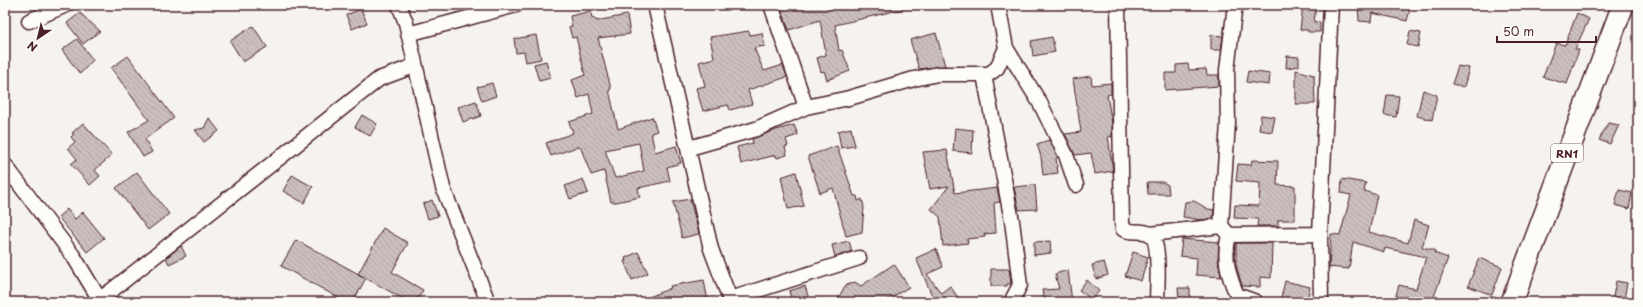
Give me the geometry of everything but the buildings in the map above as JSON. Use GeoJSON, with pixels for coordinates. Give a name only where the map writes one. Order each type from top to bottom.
{"type":"FeatureCollection","features":[{"type":"Feature","properties":{"kind":"highway","name":"RN1"},"geometry":{"type":"LineString","coordinates":[[1512,302],[1623,5]]}},
{"type":"Feature","properties":{"kind":"street"},"geometry":{"type":"LineString","coordinates":[[29,21],[66,5]]}},
{"type":"Feature","properties":{"kind":"street"},"geometry":{"type":"LineString","coordinates":[[400,5],[443,188],[488,302]]}},
{"type":"Feature","properties":{"kind":"street"},"geometry":{"type":"LineString","coordinates":[[408,34],[516,5]]}},
{"type":"Feature","properties":{"kind":"street"},"geometry":{"type":"LineString","coordinates":[[655,5],[711,249],[730,300],[859,258]]}},
{"type":"Feature","properties":{"kind":"street"},"geometry":{"type":"LineString","coordinates":[[771,5],[806,107]]}},
{"type":"Feature","properties":{"kind":"street"},"geometry":{"type":"LineString","coordinates":[[998,5],[1006,48],[1040,103],[1066,155],[1076,186]]}},
{"type":"Feature","properties":{"kind":"street"},"geometry":{"type":"LineString","coordinates":[[1118,5],[1123,229],[1128,232],[1150,234],[1225,231],[1320,234]]}},
{"type":"Feature","properties":{"kind":"street"},"geometry":{"type":"LineString","coordinates":[[1235,5],[1227,70],[1228,123],[1225,249],[1228,258],[1228,273],[1237,295],[1256,302]]}},
{"type":"Feature","properties":{"kind":"street"},"geometry":{"type":"LineString","coordinates":[[1320,302],[1320,234],[1331,5]]}},
{"type":"Feature","properties":{"kind":"street"},"geometry":{"type":"LineString","coordinates":[[689,148],[756,129],[806,107],[849,98],[914,79],[938,74],[990,74],[997,68],[1006,48]]}},
{"type":"Feature","properties":{"kind":"street"},"geometry":{"type":"LineString","coordinates":[[5,164],[74,257],[98,301],[379,79],[414,66]]}},
{"type":"Feature","properties":{"kind":"street"},"geometry":{"type":"LineString","coordinates":[[984,75],[1012,221],[1020,285],[1010,302]]}},
{"type":"Feature","properties":{"kind":"street"},"geometry":{"type":"LineString","coordinates":[[1150,234],[1154,240],[1157,255],[1157,302]]}}]}
